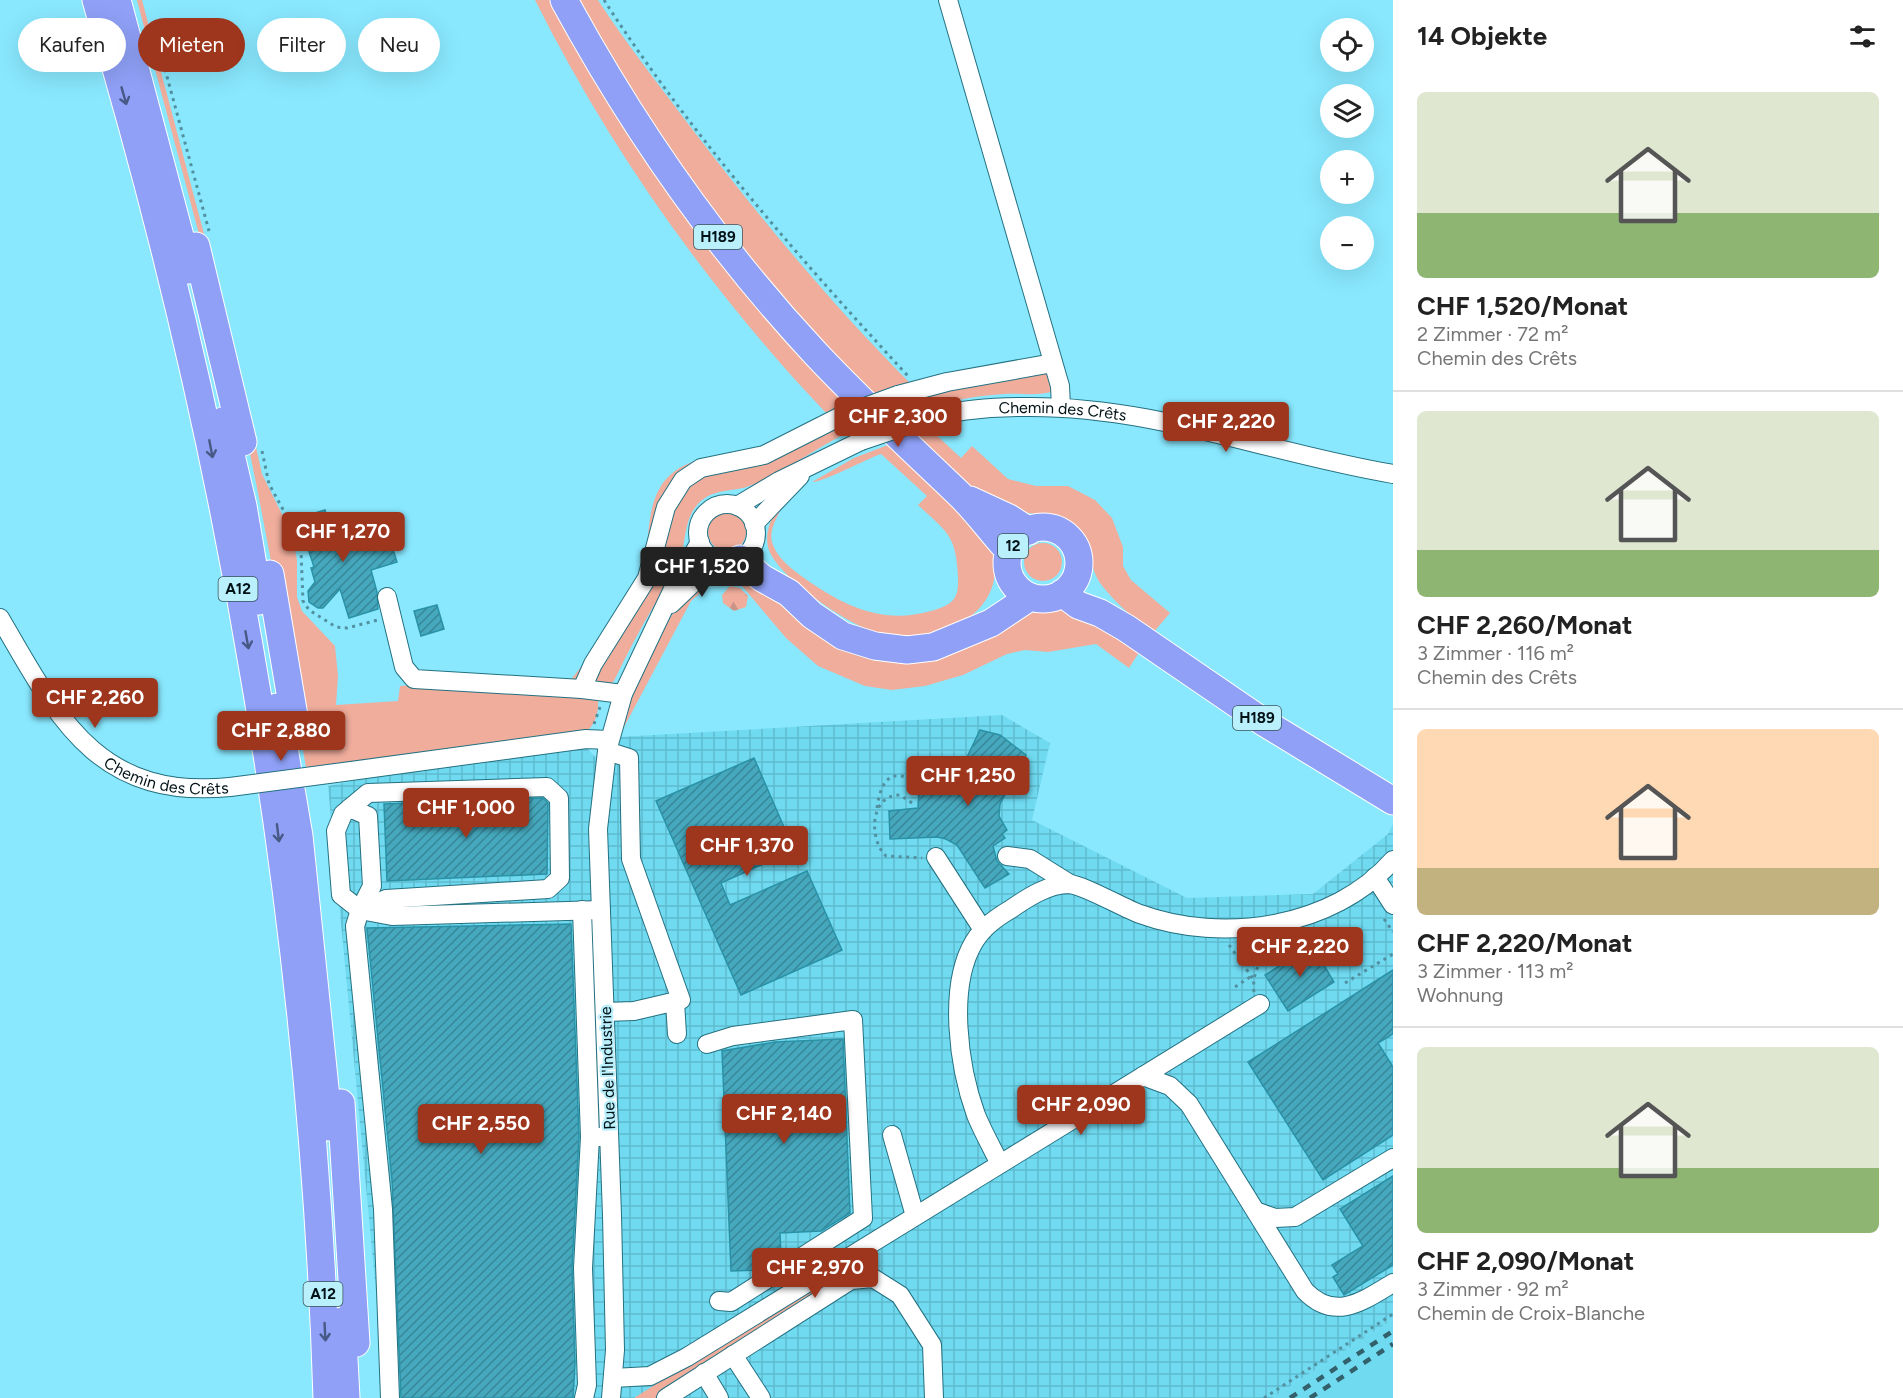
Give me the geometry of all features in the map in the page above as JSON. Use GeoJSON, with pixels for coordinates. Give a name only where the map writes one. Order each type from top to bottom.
{"type":"FeatureCollection","features":[{"type":"Feature","properties":{"kind":"highway","name":"A12"},"geometry":{"type":"LineString","coordinates":[[96,0],[169,265],[204,418],[249,651],[274,805],[302,1036],[316,1189],[327,1398]]}},
{"type":"Feature","properties":{"kind":"highway","name":"A12"},"geometry":{"type":"LineString","coordinates":[[117,0],[175,211],[243,506],[299,836],[325,1067],[346,1398]]}},
{"type":"Feature","properties":{"kind":"highway"},"geometry":{"type":"LineString","coordinates":[[132,0],[186,202],[257,501],[309,804],[339,1069],[359,1398]]}},
{"type":"Feature","properties":{"kind":"highway","name":"H189"},"geometry":{"type":"LineString","coordinates":[[564,0],[655,150],[704,219],[815,353],[908,447],[961,495]]}},
{"type":"Feature","properties":{"kind":"highway","name":"12"},"geometry":{"type":"LineString","coordinates":[[961,495],[1009,518],[1029,531]]}},
{"type":"Feature","properties":{"kind":"highway","name":"12"},"geometry":{"type":"LineString","coordinates":[[961,495],[1010,552]]}},
{"type":"Feature","properties":{"kind":"highway","name":"12"},"geometry":{"type":"LineString","coordinates":[[1020,589],[1007,562],[1010,552],[1020,537],[1040,527],[1053,528],[1074,543],[1079,554],[1070,584]]}},
{"type":"Feature","properties":{"kind":"highway"},"geometry":{"type":"LineString","coordinates":[[741,547],[767,560],[789,593],[812,615],[843,636],[875,646],[907,650],[933,647],[958,639],[1020,589],[1047,599],[1070,584]]}},
{"type":"Feature","properties":{"kind":"highway","name":"H189"},"geometry":{"type":"LineString","coordinates":[[1070,584],[1092,586],[1126,628],[1264,723],[1393,801]]}},
{"type":"Feature","properties":{"kind":"street"},"geometry":{"type":"LineString","coordinates":[[948,0],[1060,386],[1061,407]]}},
{"type":"Feature","properties":{"kind":"street"},"geometry":{"type":"LineString","coordinates":[[591,690],[593,664],[647,578],[666,507],[683,480],[701,468],[771,453],[843,415],[898,395],[918,389],[1053,363]]}},
{"type":"Feature","properties":{"kind":"street","name":"Chemin des Crêts"},"geometry":{"type":"LineString","coordinates":[[0,618],[55,711],[78,738],[103,759],[132,775],[161,785],[194,789],[230,787],[586,740],[608,745],[623,694],[642,649],[700,542],[699,528],[707,512],[721,505],[738,506],[771,485],[808,469],[861,441],[923,420],[961,411],[997,407],[1094,409],[1177,422],[1346,466],[1393,474]]}},
{"type":"Feature","properties":{"kind":"street","name":"Chemin des Crêts"},"geometry":{"type":"LineString","coordinates":[[664,611],[741,547],[808,469]]}},
{"type":"Feature","properties":{"kind":"street"},"geometry":{"type":"LineString","coordinates":[[700,542],[707,553],[741,547],[748,513],[738,506]]}},
{"type":"Feature","properties":{"kind":"street"},"geometry":{"type":"LineString","coordinates":[[387,597],[404,667],[414,679],[623,694]]}},
{"type":"Feature","properties":{"kind":"street"},"geometry":{"type":"LineString","coordinates":[[605,1012],[634,1011],[681,1000],[631,859],[629,758],[608,745]]}},
{"type":"Feature","properties":{"kind":"street","name":"Rue de l'Industrie"},"geometry":{"type":"LineString","coordinates":[[608,745],[598,815],[609,1137],[613,1378],[611,1398]]}},
{"type":"Feature","properties":{"kind":"street"},"geometry":{"type":"LineString","coordinates":[[360,910],[386,898],[548,890],[560,878],[559,798],[547,787],[368,793],[343,814],[336,831],[341,895],[360,910],[392,916],[601,910]]}},
{"type":"Feature","properties":{"kind":"street"},"geometry":{"type":"LineString","coordinates":[[350,808],[368,816],[372,886],[355,926],[383,1209],[390,1398]]}},
{"type":"Feature","properties":{"kind":"street"},"geometry":{"type":"LineString","coordinates":[[1007,856],[1030,859],[1070,884],[1140,914],[1167,922],[1219,929],[1257,927],[1312,913],[1339,901],[1375,877],[1393,860]]}},
{"type":"Feature","properties":{"kind":"street"},"geometry":{"type":"LineString","coordinates":[[936,857],[983,930]]}},
{"type":"Feature","properties":{"kind":"street"},"geometry":{"type":"LineString","coordinates":[[1375,877],[1393,905]]}},
{"type":"Feature","properties":{"kind":"street"},"geometry":{"type":"LineString","coordinates":[[1000,1164],[976,1115],[966,1081],[960,1046],[960,1002],[967,956],[983,930],[1030,896],[1048,888],[1070,884]]}},
{"type":"Feature","properties":{"kind":"street"},"geometry":{"type":"LineString","coordinates":[[582,910],[590,1137],[583,1268],[587,1385],[585,1398]]}},
{"type":"Feature","properties":{"kind":"street"},"geometry":{"type":"LineString","coordinates":[[675,1002],[677,1034]]}},
{"type":"Feature","properties":{"kind":"street"},"geometry":{"type":"LineString","coordinates":[[613,1378],[637,1378],[663,1371],[1260,1004]]}},
{"type":"Feature","properties":{"kind":"street"},"geometry":{"type":"LineString","coordinates":[[707,1044],[733,1036],[853,1020],[863,1218],[730,1302],[719,1301]]}},
{"type":"Feature","properties":{"kind":"street"},"geometry":{"type":"LineString","coordinates":[[1143,1076],[1170,1086],[1181,1094],[1258,1212],[1305,1291],[1322,1304],[1346,1307],[1361,1302],[1393,1283]]}},
{"type":"Feature","properties":{"kind":"street"},"geometry":{"type":"LineString","coordinates":[[891,1134],[915,1216]]}},
{"type":"Feature","properties":{"kind":"street"},"geometry":{"type":"LineString","coordinates":[[590,1137],[609,1137]]}},
{"type":"Feature","properties":{"kind":"street"},"geometry":{"type":"LineString","coordinates":[[1258,1212],[1275,1218],[1295,1217],[1393,1158]]}},
{"type":"Feature","properties":{"kind":"street"},"geometry":{"type":"LineString","coordinates":[[666,1398],[851,1280],[873,1278],[900,1295],[932,1345],[934,1398]]}},
{"type":"Feature","properties":{"kind":"street"},"geometry":{"type":"LineString","coordinates":[[733,1355],[761,1398]]}},
{"type":"Feature","properties":{"kind":"street"},"geometry":{"type":"LineString","coordinates":[[704,1373],[720,1398]]}},
{"type":"Feature","properties":{"kind":"path"},"geometry":{"type":"LineString","coordinates":[[604,0],[628,37],[737,181],[819,279],[918,389]]}},
{"type":"Feature","properties":{"kind":"path"},"geometry":{"type":"LineString","coordinates":[[166,72],[210,235]]}},
{"type":"Feature","properties":{"kind":"path"},"geometry":{"type":"LineString","coordinates":[[261,449],[269,484],[297,535],[301,552],[303,601],[309,610],[336,627],[347,628],[391,616]]}},
{"type":"Feature","properties":{"kind":"path"},"geometry":{"type":"LineString","coordinates":[[586,740],[597,719],[601,705],[591,690]]}},
{"type":"Feature","properties":{"kind":"path"},"geometry":{"type":"LineString","coordinates":[[926,790],[913,779],[893,776],[885,780],[879,792],[876,841],[886,856],[936,857]]}},
{"type":"Feature","properties":{"kind":"path"},"geometry":{"type":"LineString","coordinates":[[877,808],[892,795],[900,795],[912,802]]}},
{"type":"Feature","properties":{"kind":"path"},"geometry":{"type":"LineString","coordinates":[[1219,929],[1252,978],[1254,991],[1260,1004]]}},
{"type":"Feature","properties":{"kind":"path"},"geometry":{"type":"LineString","coordinates":[[1235,987],[1252,978],[1263,957],[1289,933]]}},
{"type":"Feature","properties":{"kind":"path"},"geometry":{"type":"LineString","coordinates":[[1345,983],[1393,954]]}},
{"type":"Feature","properties":{"kind":"path"},"geometry":{"type":"LineString","coordinates":[[1263,1398],[1393,1314]]}},
{"type":"Feature","properties":{"kind":"shaded area"},"geometry":{"type":"Polygon","coordinates":[[[1002,715],[1050,743],[1032,820],[1187,898],[1313,894],[1388,834],[1393,824],[1393,1319],[1272,1398],[382,1398],[383,1366],[328,786],[449,762],[582,746],[595,757],[618,737],[1002,715]]]}},
{"type":"Feature","properties":{"kind":"shaded area"},"geometry":{"type":"Polygon","coordinates":[[[1393,1319],[1393,1398],[1272,1398],[1393,1319]]]}},
{"type":"Feature","properties":{"kind":"green space"},"geometry":{"type":"Polygon","coordinates":[[[137,0],[142,0],[147,18],[142,18],[137,0]]]}},
{"type":"Feature","properties":{"kind":"green space"},"geometry":{"type":"Polygon","coordinates":[[[535,0],[552,0],[617,109],[688,213],[767,312],[854,405],[785,443],[749,455],[705,464],[694,468],[676,482],[668,492],[663,504],[651,553],[637,590],[582,673],[572,684],[566,686],[611,628],[632,596],[644,564],[654,502],[665,480],[684,465],[694,461],[766,445],[828,415],[744,320],[666,218],[596,112],[535,0]]]}},
{"type":"Feature","properties":{"kind":"green space"},"geometry":{"type":"Polygon","coordinates":[[[578,0],[598,0],[632,49],[744,196],[825,293],[912,385],[873,398],[771,283],[713,211],[659,134],[578,0]]]}},
{"type":"Feature","properties":{"kind":"green space"},"geometry":{"type":"Polygon","coordinates":[[[156,72],[161,72],[235,351],[262,474],[292,534],[297,560],[297,597],[302,611],[335,646],[338,676],[336,705],[398,701],[400,686],[413,685],[598,697],[596,718],[587,731],[583,734],[306,768],[275,581],[251,457],[209,273],[156,72]]]}},
{"type":"Feature","properties":{"kind":"green space"},"geometry":{"type":"Polygon","coordinates":[[[1047,373],[1053,387],[1051,392],[980,396],[911,410],[899,399],[1047,373]]]}},
{"type":"Feature","properties":{"kind":"green space"},"geometry":{"type":"Polygon","coordinates":[[[848,419],[857,428],[766,479],[752,485],[711,495],[698,504],[690,517],[675,572],[644,623],[614,681],[609,685],[597,682],[593,676],[642,593],[666,514],[693,477],[848,419]]]}},
{"type":"Feature","properties":{"kind":"green space"},"geometry":{"type":"Polygon","coordinates":[[[931,430],[961,458],[972,446],[1008,479],[1036,486],[1068,486],[1095,500],[1112,518],[1123,547],[1123,566],[1131,580],[1170,613],[1153,633],[1118,604],[1100,583],[1086,543],[1077,529],[1056,517],[1013,510],[986,497],[948,468],[914,437],[931,430]]]}},
{"type":"Feature","properties":{"kind":"green space"},"geometry":{"type":"Polygon","coordinates":[[[893,443],[990,542],[995,567],[992,588],[981,606],[965,620],[946,630],[923,636],[900,637],[877,633],[849,620],[798,585],[784,572],[768,547],[769,527],[777,509],[780,511],[771,536],[778,555],[800,575],[834,597],[864,610],[896,616],[931,611],[953,600],[958,585],[957,563],[952,543],[943,529],[918,505],[927,496],[881,454],[825,479],[812,482],[854,458],[893,443]]]}},
{"type":"Feature","properties":{"kind":"green space"},"geometry":{"type":"Polygon","coordinates":[[[727,513],[741,518],[746,532],[741,546],[727,551],[713,546],[708,532],[713,518],[727,513]]]}},
{"type":"Feature","properties":{"kind":"green space"},"geometry":{"type":"Polygon","coordinates":[[[1043,543],[1057,548],[1062,562],[1057,576],[1043,581],[1029,576],[1024,562],[1029,548],[1043,543]]]}},
{"type":"Feature","properties":{"kind":"green space"},"geometry":{"type":"Polygon","coordinates":[[[723,573],[746,577],[755,582],[815,633],[838,647],[874,660],[899,663],[924,661],[947,655],[980,641],[1024,616],[1059,609],[1080,615],[1140,651],[1129,668],[1096,644],[1048,652],[1025,650],[1007,654],[963,675],[925,686],[892,690],[865,686],[818,666],[786,638],[742,586],[729,579],[713,582],[691,601],[623,729],[625,716],[637,683],[653,648],[678,606],[704,582],[723,573]]]}},
{"type":"Feature","properties":{"kind":"green space"},"geometry":{"type":"Polygon","coordinates":[[[730,586],[740,588],[748,596],[746,607],[734,611],[723,603],[722,595],[730,586]]]}},
{"type":"Feature","properties":{"kind":"green space"},"geometry":{"type":"Polygon","coordinates":[[[816,1283],[827,1289],[655,1398],[634,1398],[816,1283]]]}},
{"type":"Feature","properties":{"kind":"building"},"geometry":{"type":"Polygon","coordinates":[[[325,510],[329,523],[356,514],[367,550],[391,543],[397,562],[371,570],[377,592],[378,609],[349,618],[340,589],[323,608],[318,608],[309,602],[308,591],[315,582],[311,568],[314,567],[302,530],[306,529],[302,517],[325,510]]]}},
{"type":"Feature","properties":{"kind":"building"},"geometry":{"type":"Polygon","coordinates":[[[437,605],[444,629],[421,636],[414,611],[437,605]]]}},
{"type":"Feature","properties":{"kind":"building"},"geometry":{"type":"Polygon","coordinates":[[[980,730],[1000,735],[1026,755],[1000,804],[999,816],[1007,830],[1002,834],[1005,838],[993,846],[997,861],[1009,874],[985,888],[957,845],[946,839],[937,837],[890,839],[889,811],[918,808],[919,794],[942,791],[950,785],[958,776],[980,730]]]}},
{"type":"Feature","properties":{"kind":"building"},"geometry":{"type":"Polygon","coordinates":[[[754,758],[794,850],[721,883],[730,905],[807,871],[842,950],[741,995],[656,801],[754,758]]]}},
{"type":"Feature","properties":{"kind":"building"},"geometry":{"type":"Polygon","coordinates":[[[543,798],[548,803],[547,874],[387,881],[384,804],[543,798]]]}},
{"type":"Feature","properties":{"kind":"building"},"geometry":{"type":"Polygon","coordinates":[[[571,924],[579,1137],[572,1267],[575,1363],[573,1398],[401,1398],[392,1180],[367,928],[571,924]]]}},
{"type":"Feature","properties":{"kind":"building"},"geometry":{"type":"Polygon","coordinates":[[[1312,945],[1334,982],[1288,1011],[1265,975],[1312,945]]]}},
{"type":"Feature","properties":{"kind":"building"},"geometry":{"type":"Polygon","coordinates":[[[1393,970],[1393,1034],[1378,1043],[1393,1067],[1393,1135],[1323,1180],[1248,1062],[1393,970]]]}},
{"type":"Feature","properties":{"kind":"building"},"geometry":{"type":"Polygon","coordinates":[[[843,1039],[850,1213],[821,1231],[780,1233],[781,1257],[761,1270],[731,1271],[722,1051],[775,1042],[843,1039]]]}},
{"type":"Feature","properties":{"kind":"building"},"geometry":{"type":"Polygon","coordinates":[[[1393,1176],[1393,1265],[1344,1295],[1333,1277],[1338,1274],[1332,1265],[1363,1246],[1340,1209],[1393,1176]]]}},
{"type":"Feature","properties":{"kind":"railway"},"geometry":{"type":"LineString","coordinates":[[1290,1398],[1393,1331]]}},
{"type":"Feature","properties":{"kind":"railway"},"geometry":{"type":"LineString","coordinates":[[1310,1398],[1393,1344]]}}]}
